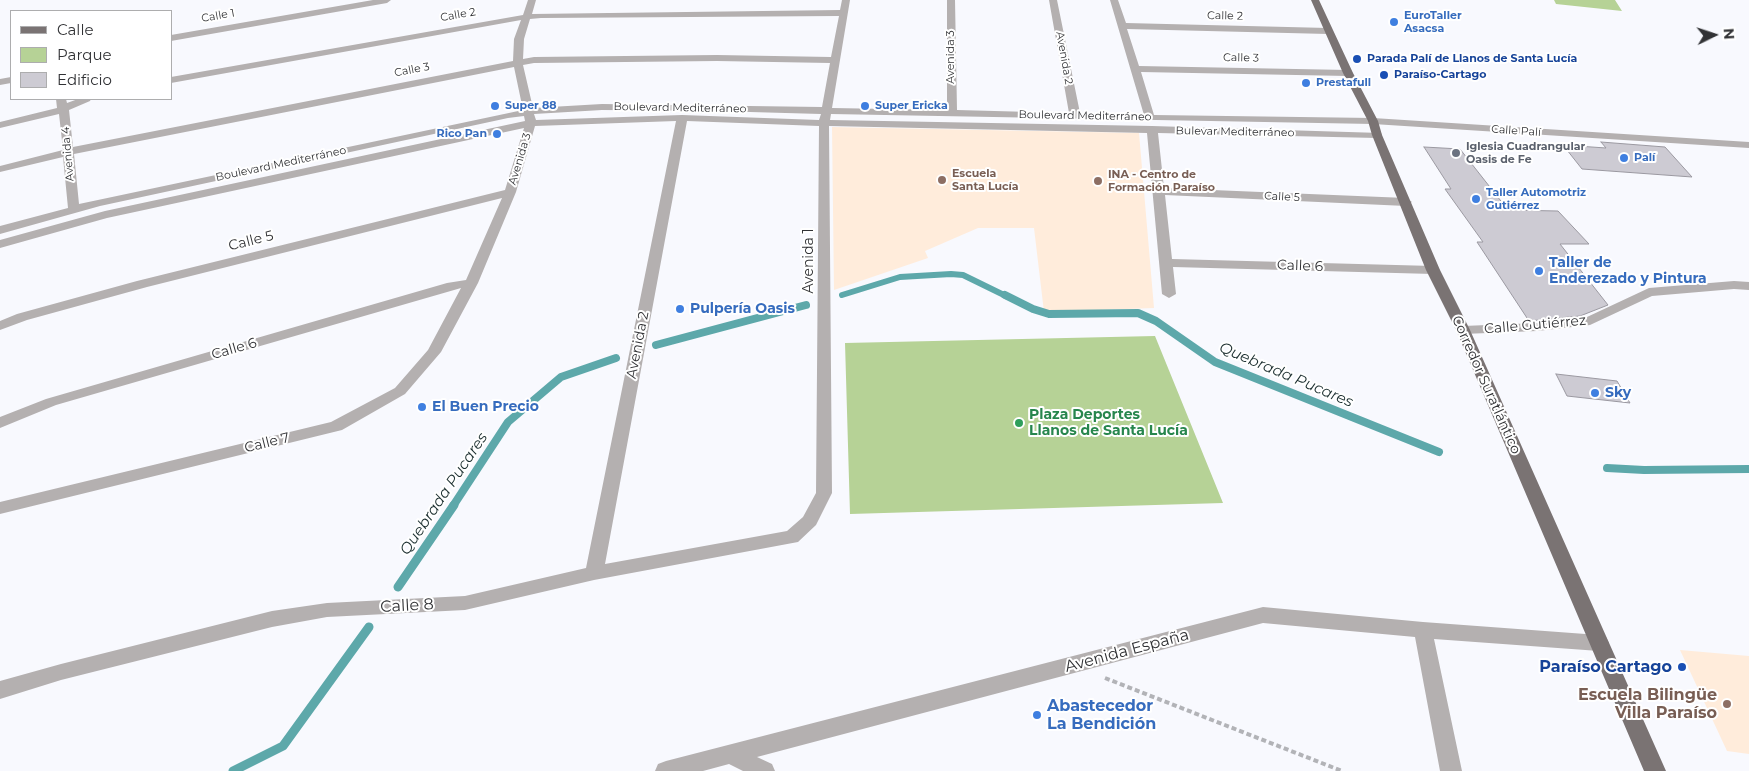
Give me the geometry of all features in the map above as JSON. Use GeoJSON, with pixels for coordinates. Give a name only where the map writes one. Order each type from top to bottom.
{"type":"FeatureCollection","features":[{"type":"Feature","properties":{"kind":"main road","name":"Corredor Suratlántico"},"geometry":{"type":"LineString","coordinates":[[1315,0],[1328,32],[1375,128],[1433,270],[1463,330],[1655,771]]}},
{"type":"Feature","properties":{"kind":"street","name":"Calle 1"},"geometry":{"type":"LineString","coordinates":[[172,38],[387,0]]}},
{"type":"Feature","properties":{"kind":"street","name":"Avenida 3"},"geometry":{"type":"LineString","coordinates":[[471,283],[510,192],[529,117],[518,63],[519,39],[532,0]]}},
{"type":"Feature","properties":{"kind":"street","name":"Avenida 3"},"geometry":{"type":"LineString","coordinates":[[951,0],[952,113]]}},
{"type":"Feature","properties":{"kind":"street","name":"Avenida 2"},"geometry":{"type":"LineString","coordinates":[[1054,0],[1074,116]]}},
{"type":"Feature","properties":{"kind":"street"},"geometry":{"type":"LineString","coordinates":[[1114,0],[1151,124],[1169,294]]}},
{"type":"Feature","properties":{"kind":"street","name":"Calle 2"},"geometry":{"type":"LineString","coordinates":[[172,80],[491,22],[541,15],[845,7]]}},
{"type":"Feature","properties":{"kind":"street","name":"Avenida 1"},"geometry":{"type":"LineString","coordinates":[[810,521],[824,493],[825,116],[845,7]]}},
{"type":"Feature","properties":{"kind":"street","name":"Calle 2"},"geometry":{"type":"LineString","coordinates":[[1122,26],[1328,32]]}},
{"type":"Feature","properties":{"kind":"street","name":"Calle 3"},"geometry":{"type":"LineString","coordinates":[[0,169],[68,152],[534,60],[717,58],[835,60]]}},
{"type":"Feature","properties":{"kind":"street","name":"Calle 3"},"geometry":{"type":"LineString","coordinates":[[1134,69],[1348,73]]}},
{"type":"Feature","properties":{"kind":"street"},"geometry":{"type":"LineString","coordinates":[[0,124],[62,104],[81,100]]}},
{"type":"Feature","properties":{"kind":"street","name":"Avenida 4"},"geometry":{"type":"LineString","coordinates":[[62,104],[74,209]]}},
{"type":"Feature","properties":{"kind":"street","name":"Boulevard Mediterráneo"},"geometry":{"type":"LineString","coordinates":[[0,244],[105,216],[529,117],[602,107],[825,116]]}},
{"type":"Feature","properties":{"kind":"street","name":"Boulevard Mediterráneo"},"geometry":{"type":"LineString","coordinates":[[0,230],[74,209],[508,114],[529,117],[682,118],[952,113],[1074,116],[1151,124],[1375,128]]}},
{"type":"Feature","properties":{"kind":"street"},"geometry":{"type":"LineString","coordinates":[[825,116],[1151,124]]}},
{"type":"Feature","properties":{"kind":"street","name":"Avenida 2"},"geometry":{"type":"LineString","coordinates":[[594,573],[682,118]]}},
{"type":"Feature","properties":{"kind":"street","name":"Calle Palí"},"geometry":{"type":"LineString","coordinates":[[1375,128],[1749,145]]}},
{"type":"Feature","properties":{"kind":"street","name":"Calle 5"},"geometry":{"type":"LineString","coordinates":[[1158,191],[1406,202]]}},
{"type":"Feature","properties":{"kind":"street","name":"Calle 5"},"geometry":{"type":"LineString","coordinates":[[0,326],[22,317],[142,284],[510,192]]}},
{"type":"Feature","properties":{"kind":"street","name":"Calle 6"},"geometry":{"type":"LineString","coordinates":[[1166,263],[1433,270]]}},
{"type":"Feature","properties":{"kind":"street","name":"Calle 6"},"geometry":{"type":"LineString","coordinates":[[0,423],[51,402],[452,286],[471,283]]}},
{"type":"Feature","properties":{"kind":"street","name":"Calle 7"},"geometry":{"type":"LineString","coordinates":[[0,508],[336,426],[400,391],[434,352],[471,283]]}},
{"type":"Feature","properties":{"kind":"street","name":"Calle Gutiérrez"},"geometry":{"type":"LineString","coordinates":[[1463,330],[1537,327],[1590,321],[1649,292],[1734,285],[1749,286]]}},
{"type":"Feature","properties":{"kind":"street","name":"Calle 8"},"geometry":{"type":"LineString","coordinates":[[0,690],[61,672],[272,620],[327,610],[465,603],[594,573],[792,537],[810,521]]}},
{"type":"Feature","properties":{"kind":"street","name":"Avenida España"},"geometry":{"type":"LineString","coordinates":[[666,771],[1263,615],[1423,630],[1599,643]]}},
{"type":"Feature","properties":{"kind":"street"},"geometry":{"type":"LineString","coordinates":[[1423,630],[1450,771]]}},
{"type":"Feature","properties":{"kind":"street"},"geometry":{"type":"LineString","coordinates":[[730,754],[764,771]]}},
{"type":"Feature","properties":{"kind":"path"},"geometry":{"type":"LineString","coordinates":[[1072,665],[1342,771]]}},
{"type":"Feature","properties":{"kind":"shaded area"},"geometry":{"type":"Polygon","coordinates":[[[832,127],[1139,133],[1154,308],[1044,312],[1034,228],[978,228],[925,251],[928,258],[834,290],[832,127]]]}},
{"type":"Feature","properties":{"kind":"shaded area","name":"Escuela Bilingüe Villa Paraíso"},"geometry":{"type":"Polygon","coordinates":[[[1680,650],[1749,656],[1749,754],[1727,751],[1680,650]]]}},
{"type":"Feature","properties":{"kind":"green space"},"geometry":{"type":"Polygon","coordinates":[[[1554,0],[1615,0],[1622,11],[1556,4],[1554,0]]]}},
{"type":"Feature","properties":{"kind":"green space","name":"Plaza Deportes Llanos de Santa Lucía"},"geometry":{"type":"Polygon","coordinates":[[[1155,336],[1223,503],[850,514],[845,343],[1155,336]]]}},
{"type":"Feature","properties":{"kind":"building","name":"Palí"},"geometry":{"type":"Polygon","coordinates":[[[1601,142],[1665,147],[1692,177],[1582,169],[1563,145],[1606,148],[1601,142]]]}},
{"type":"Feature","properties":{"kind":"building"},"geometry":{"type":"Polygon","coordinates":[[[1424,147],[1460,149],[1508,210],[1558,211],[1589,244],[1560,244],[1608,305],[1580,316],[1529,321],[1477,242],[1483,242],[1445,189],[1451,189],[1424,147]]]}},
{"type":"Feature","properties":{"kind":"building"},"geometry":{"type":"Polygon","coordinates":[[[1556,374],[1617,381],[1630,403],[1567,396],[1556,374]]]}},
{"type":"Feature","properties":{"kind":"waterway","name":"Quebrada Pucares"},"geometry":{"type":"LineString","coordinates":[[842,295],[900,277],[951,274],[963,275],[1008,297]]}},
{"type":"Feature","properties":{"kind":"waterway","name":"Quebrada Pucares"},"geometry":{"type":"LineString","coordinates":[[1005,295],[1033,309],[1049,314],[1138,313],[1156,321],[1215,362],[1439,452]]}},
{"type":"Feature","properties":{"kind":"waterway","name":"Quebrada Pucares"},"geometry":{"type":"LineString","coordinates":[[656,345],[806,305]]}},
{"type":"Feature","properties":{"kind":"waterway","name":"Quebrada Pucares"},"geometry":{"type":"LineString","coordinates":[[453,506],[508,422],[561,377],[616,358]]}},
{"type":"Feature","properties":{"kind":"waterway","name":"Quebrada Pucares"},"geometry":{"type":"LineString","coordinates":[[1607,468],[1644,470],[1749,469]]}},
{"type":"Feature","properties":{"kind":"waterway","name":"Quebrada Pucares"},"geometry":{"type":"LineString","coordinates":[[398,587],[454,505]]}},
{"type":"Feature","properties":{"kind":"waterway","name":"Quebrada Pucares"},"geometry":{"type":"LineString","coordinates":[[233,771],[283,746],[369,627]]}},
{"type":"Feature","properties":{"kind":"place","name":"EuroTaller Asacsa"},"geometry":{"type":"Point","coordinates":[1394,22]}},
{"type":"Feature","properties":{"kind":"place","name":"Parada Palí de Llanos de Santa Lucía"},"geometry":{"type":"Point","coordinates":[1357,59]}},
{"type":"Feature","properties":{"kind":"place","name":"Paraíso-Cartago"},"geometry":{"type":"Point","coordinates":[1384,75]}},
{"type":"Feature","properties":{"kind":"place","name":"Prestafull"},"geometry":{"type":"Point","coordinates":[1306,83]}},
{"type":"Feature","properties":{"kind":"place","name":"Super 88"},"geometry":{"type":"Point","coordinates":[495,106]}},
{"type":"Feature","properties":{"kind":"place","name":"Super Ericka"},"geometry":{"type":"Point","coordinates":[865,106]}},
{"type":"Feature","properties":{"kind":"place","name":"Rico Pan"},"geometry":{"type":"Point","coordinates":[497,134]}},
{"type":"Feature","properties":{"kind":"place","name":"Iglesia Cuadrangular Oasis de Fe"},"geometry":{"type":"Point","coordinates":[1456,153]}},
{"type":"Feature","properties":{"kind":"place","name":"Palí"},"geometry":{"type":"Point","coordinates":[1624,158]}},
{"type":"Feature","properties":{"kind":"place","name":"Escuela Santa Lucía"},"geometry":{"type":"Point","coordinates":[942,180]}},
{"type":"Feature","properties":{"kind":"place","name":"INA - Centro de Formación Paraíso"},"geometry":{"type":"Point","coordinates":[1098,181]}},
{"type":"Feature","properties":{"kind":"place","name":"Taller Automotriz Gutiérrez"},"geometry":{"type":"Point","coordinates":[1476,199]}},
{"type":"Feature","properties":{"kind":"place","name":"Taller de Enderezado y Pintura"},"geometry":{"type":"Point","coordinates":[1539,271]}},
{"type":"Feature","properties":{"kind":"place","name":"Pulpería Oasis"},"geometry":{"type":"Point","coordinates":[680,309]}},
{"type":"Feature","properties":{"kind":"place","name":"Sky"},"geometry":{"type":"Point","coordinates":[1595,393]}},
{"type":"Feature","properties":{"kind":"place","name":"El Buen Precio"},"geometry":{"type":"Point","coordinates":[422,407]}},
{"type":"Feature","properties":{"kind":"place","name":"Plaza Deportes Llanos de Santa Lucía"},"geometry":{"type":"Point","coordinates":[1019,423]}},
{"type":"Feature","properties":{"kind":"place","name":"Paraíso Cartago"},"geometry":{"type":"Point","coordinates":[1682,667]}},
{"type":"Feature","properties":{"kind":"place","name":"Escuela Bilingüe Villa Paraíso"},"geometry":{"type":"Point","coordinates":[1727,704]}},
{"type":"Feature","properties":{"kind":"place","name":"Abastecedor La Bendición"},"geometry":{"type":"Point","coordinates":[1037,715]}}]}
